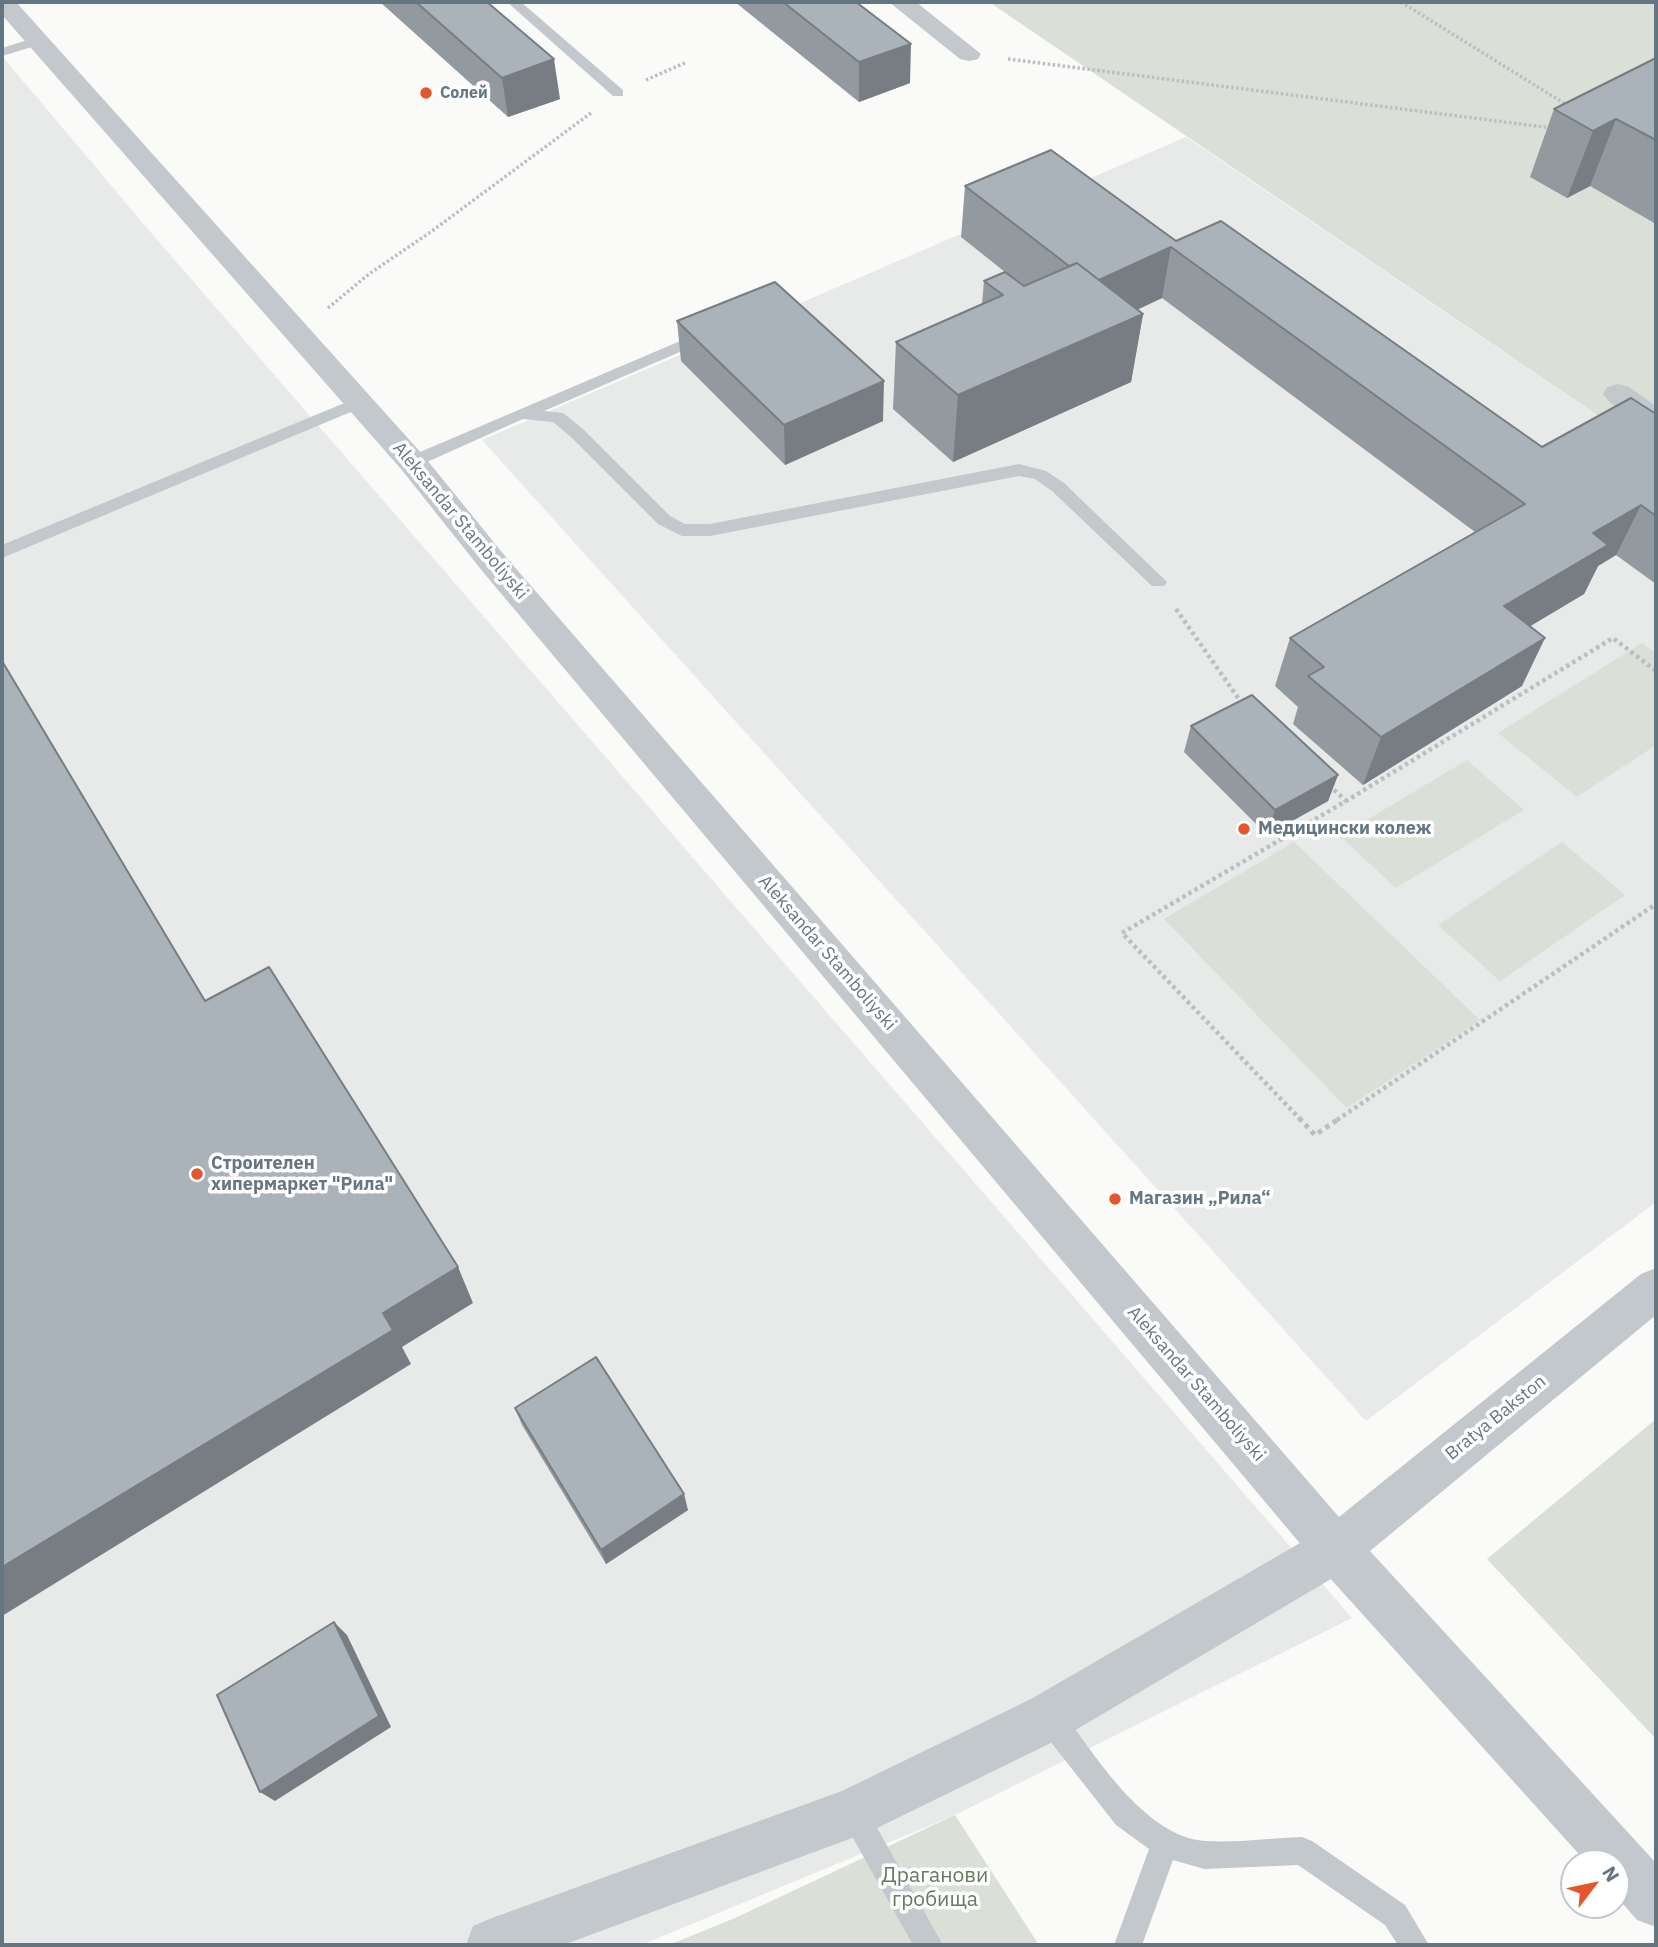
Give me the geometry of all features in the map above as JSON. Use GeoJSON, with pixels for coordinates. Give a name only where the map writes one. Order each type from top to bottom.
{"type":"FeatureCollection","features":[{"type":"Feature","properties":{"kind":"street","name":"Aleksandar Stamboliyski"},"geometry":{"type":"LineString","coordinates":[[3,2],[412,462],[503,575],[1336,1549],[1656,1901]]}},
{"type":"Feature","properties":{"kind":"street"},"geometry":{"type":"LineString","coordinates":[[901,2],[969,54]]}},
{"type":"Feature","properties":{"kind":"street"},"geometry":{"type":"LineString","coordinates":[[1618,394],[1656,421]]}},
{"type":"Feature","properties":{"kind":"street","name":"Bratya Bakston"},"geometry":{"type":"LineString","coordinates":[[492,1945],[853,1813],[1049,1717],[1336,1549],[1656,1288]]}},
{"type":"Feature","properties":{"kind":"lane"},"geometry":{"type":"LineString","coordinates":[[513,2],[618,93]]}},
{"type":"Feature","properties":{"kind":"lane"},"geometry":{"type":"LineString","coordinates":[[2,52],[37,41]]}},
{"type":"Feature","properties":{"kind":"lane"},"geometry":{"type":"LineString","coordinates":[[412,462],[719,330]]}},
{"type":"Feature","properties":{"kind":"lane"},"geometry":{"type":"LineString","coordinates":[[2,552],[359,402]]}},
{"type":"Feature","properties":{"kind":"lane"},"geometry":{"type":"LineString","coordinates":[[521,414],[557,417],[577,433],[664,520],[682,530],[710,530],[1019,470],[1040,475],[1058,486],[1158,582]]}},
{"type":"Feature","properties":{"kind":"lane"},"geometry":{"type":"LineString","coordinates":[[1049,1717],[1126,1815],[1165,1844],[1204,1855],[1302,1851],[1395,1915],[1415,1945]]}},
{"type":"Feature","properties":{"kind":"lane"},"geometry":{"type":"LineString","coordinates":[[853,1813],[929,1945]]}},
{"type":"Feature","properties":{"kind":"lane"},"geometry":{"type":"LineString","coordinates":[[1128,1945],[1165,1844]]}},
{"type":"Feature","properties":{"kind":"path"},"geometry":{"type":"LineString","coordinates":[[1402,2],[1580,112]]}},
{"type":"Feature","properties":{"kind":"path"},"geometry":{"type":"LineString","coordinates":[[969,54],[1552,128]]}},
{"type":"Feature","properties":{"kind":"path"},"geometry":{"type":"LineString","coordinates":[[300,335],[335,301],[369,274],[432,231],[618,93],[687,62]]}},
{"type":"Feature","properties":{"kind":"path"},"geometry":{"type":"LineString","coordinates":[[1158,582],[1247,709]]}},
{"type":"Feature","properties":{"kind":"path"},"geometry":{"type":"LineString","coordinates":[[1656,671],[1613,638],[1346,801],[1122,933],[1315,1135],[1656,904]]}},
{"type":"Feature","properties":{"kind":"path"},"geometry":{"type":"LineString","coordinates":[[1326,783],[1346,801]]}},
{"type":"Feature","properties":{"kind":"shaded area"},"geometry":{"type":"Polygon","coordinates":[[[2,56],[147,228],[1352,1618],[955,1815],[641,1945],[2,1945],[2,56]]]}},
{"type":"Feature","properties":{"kind":"shaded area","name":"Медицински колеж"},"geometry":{"type":"Polygon","coordinates":[[[1186,137],[1656,455],[1656,1202],[1366,1421],[482,440],[1186,137]]]}},
{"type":"Feature","properties":{"kind":"green space"},"geometry":{"type":"Polygon","coordinates":[[[989,2],[1656,2],[1656,455],[989,2]]]}},
{"type":"Feature","properties":{"kind":"green space"},"geometry":{"type":"Polygon","coordinates":[[[1642,643],[1656,653],[1656,745],[1577,797],[1498,733],[1642,643]]]}},
{"type":"Feature","properties":{"kind":"green space"},"geometry":{"type":"Polygon","coordinates":[[[1467,760],[1524,810],[1396,888],[1340,836],[1467,760]]]}},
{"type":"Feature","properties":{"kind":"green space"},"geometry":{"type":"Polygon","coordinates":[[[1294,842],[1480,1020],[1347,1108],[1164,919],[1294,842]]]}},
{"type":"Feature","properties":{"kind":"green space"},"geometry":{"type":"Polygon","coordinates":[[[1562,842],[1625,895],[1500,981],[1438,925],[1562,842]]]}},
{"type":"Feature","properties":{"kind":"green space"},"geometry":{"type":"Polygon","coordinates":[[[1656,1419],[1656,1739],[1487,1559],[1656,1419]]]}},
{"type":"Feature","properties":{"kind":"green space","name":"Драганови гробища"},"geometry":{"type":"Polygon","coordinates":[[[955,1815],[1039,1945],[669,1945],[735,1918],[955,1815]]]}},
{"type":"Feature","properties":{"kind":"building"},"geometry":{"type":"Polygon","coordinates":[[[416,2],[487,2],[554,59],[502,78],[416,2]]]}},
{"type":"Feature","properties":{"kind":"building"},"geometry":{"type":"Polygon","coordinates":[[[783,2],[856,2],[911,44],[859,62],[783,2]]]}},
{"type":"Feature","properties":{"kind":"building"},"geometry":{"type":"Polygon","coordinates":[[[1656,58],[1656,140],[1616,119],[1593,131],[1554,109],[1656,58]]]}},
{"type":"Feature","properties":{"kind":"building"},"geometry":{"type":"Polygon","coordinates":[[[1051,150],[1176,241],[1221,221],[1542,447],[1631,398],[1656,414],[1656,516],[1641,505],[1593,533],[1608,545],[1504,606],[1545,638],[1381,737],[1308,676],[1324,667],[1290,638],[1525,504],[1171,247],[1099,280],[1077,263],[1069,266],[965,186],[1051,150]]]}},
{"type":"Feature","properties":{"kind":"building"},"geometry":{"type":"Polygon","coordinates":[[[1077,263],[1143,314],[958,395],[896,342],[1003,295],[984,281],[1005,272],[1024,286],[1077,263]]]}},
{"type":"Feature","properties":{"kind":"building"},"geometry":{"type":"Polygon","coordinates":[[[775,282],[884,381],[784,425],[677,321],[775,282]]]}},
{"type":"Feature","properties":{"kind":"building","name":"Строителен хипермаркет \"Рила\""},"geometry":{"type":"Polygon","coordinates":[[[2,661],[205,1001],[269,967],[458,1267],[383,1313],[393,1330],[2,1567],[2,661]]]}},
{"type":"Feature","properties":{"kind":"building"},"geometry":{"type":"Polygon","coordinates":[[[1252,695],[1338,775],[1275,810],[1191,726],[1252,695]]]}},
{"type":"Feature","properties":{"kind":"building"},"geometry":{"type":"Polygon","coordinates":[[[596,1357],[684,1494],[601,1550],[515,1408],[596,1357]]]}},
{"type":"Feature","properties":{"kind":"building"},"geometry":{"type":"Polygon","coordinates":[[[334,1622],[379,1716],[260,1792],[217,1695],[334,1622]]]}},
{"type":"Feature","properties":{"kind":"place","name":"Солей"},"geometry":{"type":"Point","coordinates":[426,93]}},
{"type":"Feature","properties":{"kind":"place","name":"Медицински колеж"},"geometry":{"type":"Point","coordinates":[1244,829]}},
{"type":"Feature","properties":{"kind":"place","name":"Строителен хипермаркет \"Рила\""},"geometry":{"type":"Point","coordinates":[197,1174]}},
{"type":"Feature","properties":{"kind":"place","name":"Магазин „Рила“"},"geometry":{"type":"Point","coordinates":[1115,1199]}}]}
